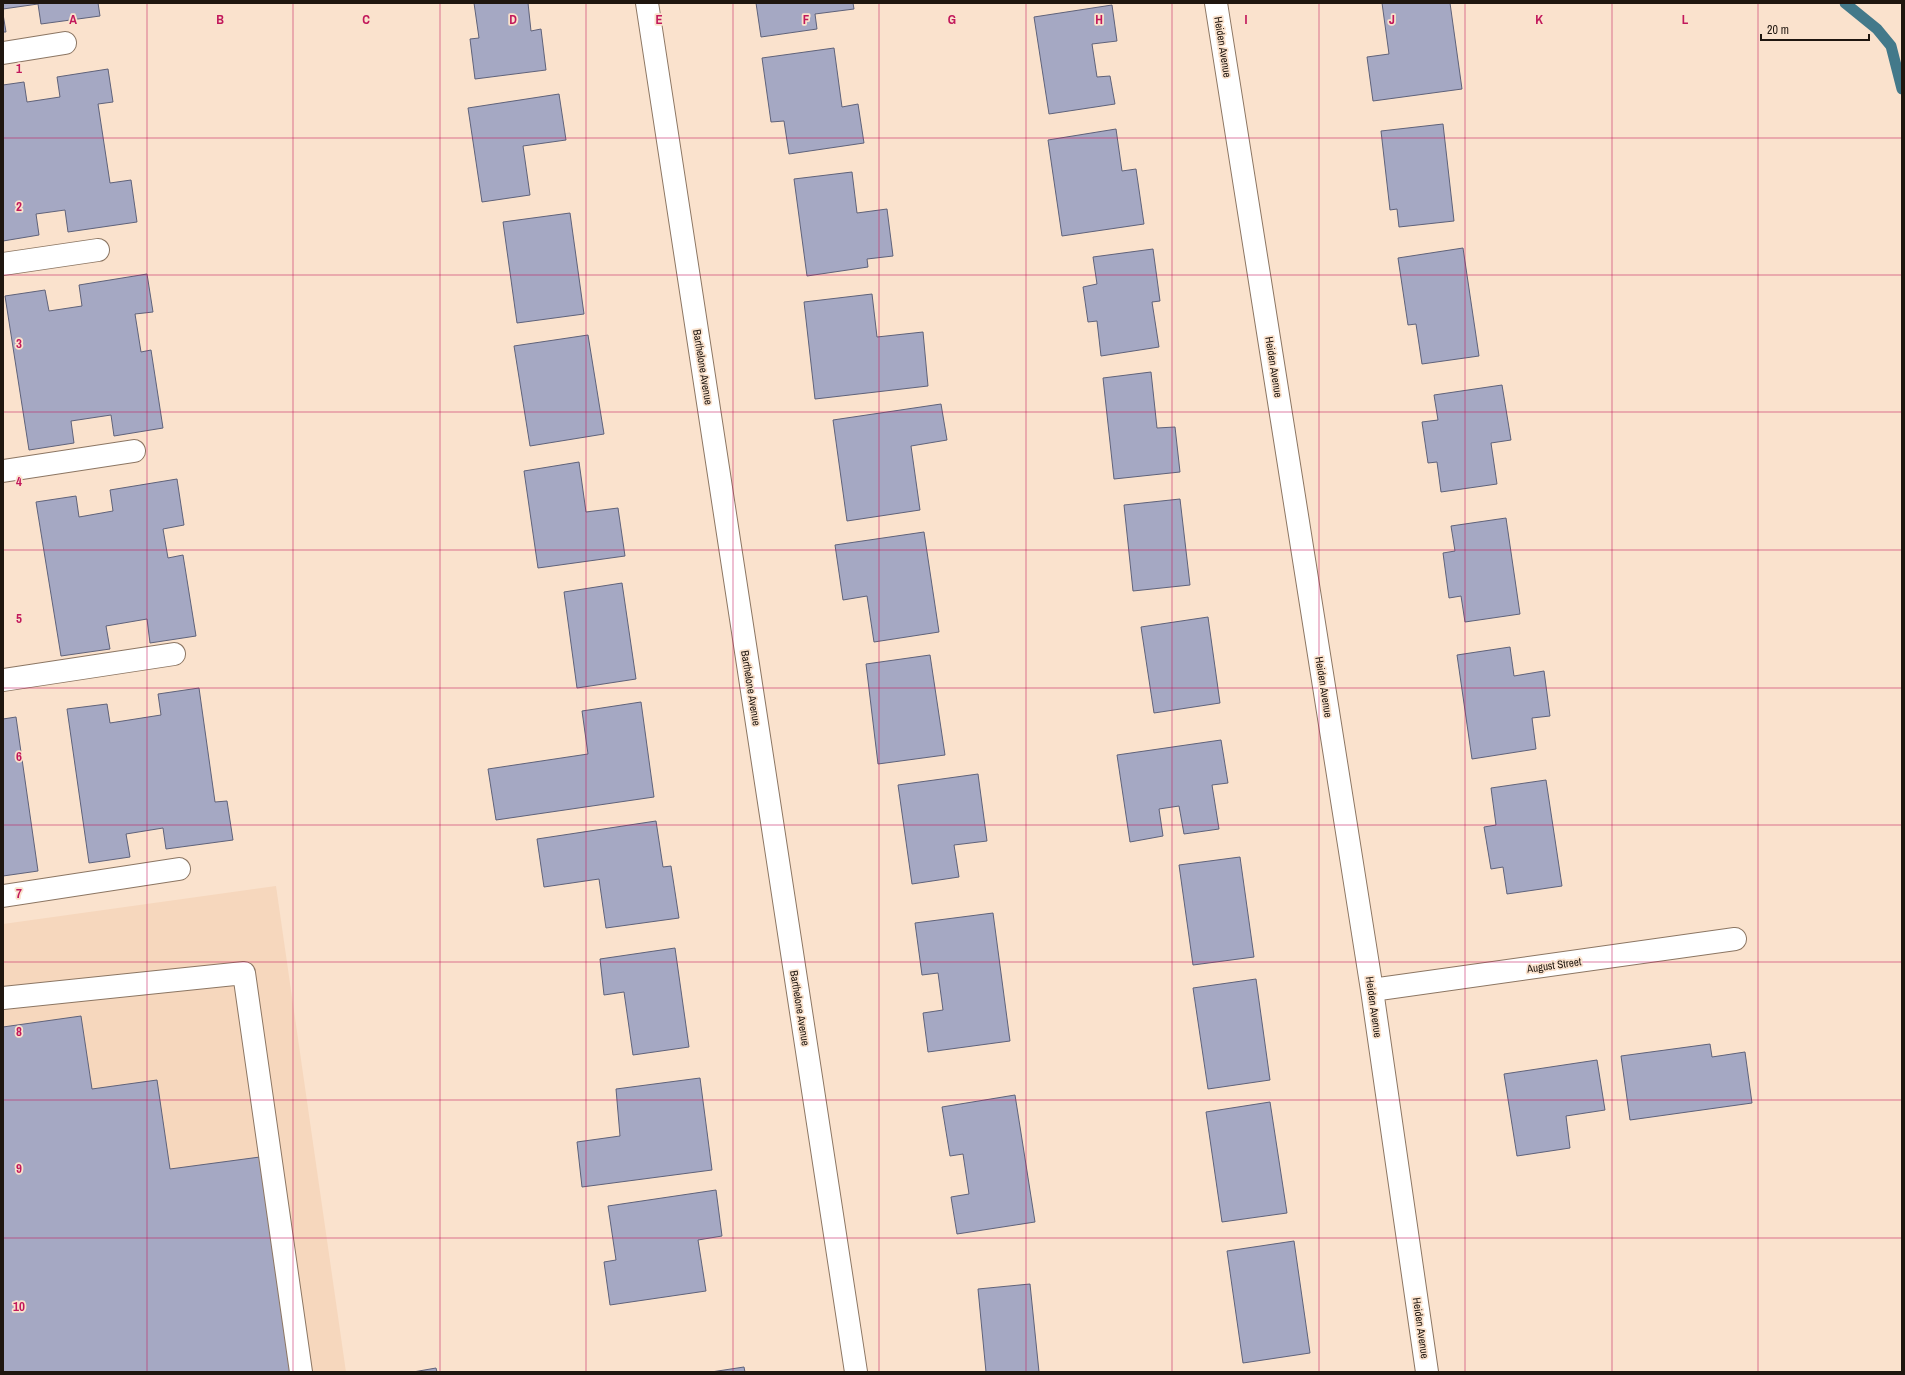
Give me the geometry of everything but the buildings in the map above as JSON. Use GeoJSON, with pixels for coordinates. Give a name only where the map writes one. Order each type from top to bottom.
{"type":"FeatureCollection","features":[{"type":"Feature","properties":{"kind":"street","name":"Barthelone Avenue"},"geometry":{"type":"LineString","coordinates":[[647,3],[856,1372]]}},
{"type":"Feature","properties":{"kind":"street","name":"Heiden Avenue"},"geometry":{"type":"LineString","coordinates":[[1216,3],[1372,990],[1427,1372]]}},
{"type":"Feature","properties":{"kind":"street"},"geometry":{"type":"LineString","coordinates":[[3,53],[65,43]]}},
{"type":"Feature","properties":{"kind":"street"},"geometry":{"type":"LineString","coordinates":[[3,264],[98,250]]}},
{"type":"Feature","properties":{"kind":"street"},"geometry":{"type":"LineString","coordinates":[[3,471],[134,452]]}},
{"type":"Feature","properties":{"kind":"street"},"geometry":{"type":"LineString","coordinates":[[3,680],[174,654]]}},
{"type":"Feature","properties":{"kind":"street"},"geometry":{"type":"LineString","coordinates":[[3,896],[179,869]]}},
{"type":"Feature","properties":{"kind":"street","name":"August Street"},"geometry":{"type":"LineString","coordinates":[[1372,990],[1736,939]]}},
{"type":"Feature","properties":{"kind":"street"},"geometry":{"type":"LineString","coordinates":[[3,998],[244,973],[301,1372]]}},
{"type":"Feature","properties":{"kind":"shaded area"},"geometry":{"type":"Polygon","coordinates":[[[276,886],[346,1372],[3,1372],[3,924],[276,886]]]}},
{"type":"Feature","properties":{"kind":"waterway"},"geometry":{"type":"LineString","coordinates":[[1845,3],[1877,29],[1891,46],[1902,89]]}}]}
